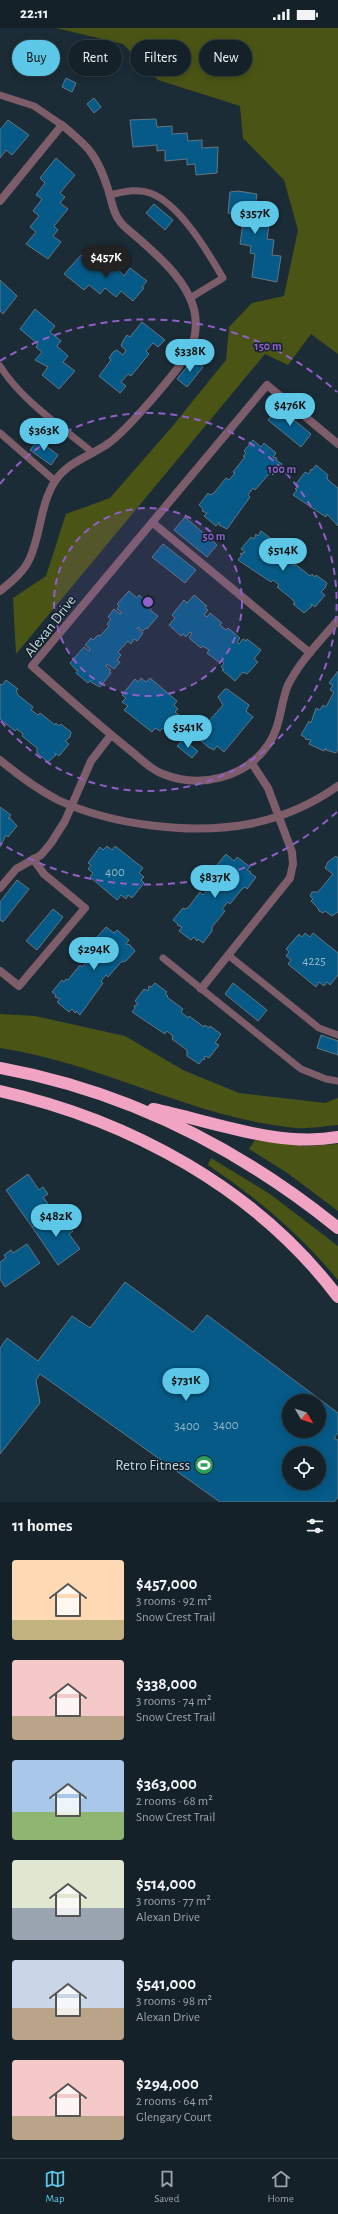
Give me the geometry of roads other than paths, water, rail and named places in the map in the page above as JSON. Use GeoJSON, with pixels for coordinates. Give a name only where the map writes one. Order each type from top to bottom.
{"type":"FeatureCollection","features":[{"type":"Feature","properties":{"kind":"highway"},"geometry":{"type":"LineString","coordinates":[[0,1068],[80,1088],[126,1104],[190,1131],[234,1154],[304,1201],[338,1228]]}},
{"type":"Feature","properties":{"kind":"highway"},"geometry":{"type":"LineString","coordinates":[[0,1091],[36,1099],[95,1118],[176,1159],[228,1191],[265,1218],[296,1246],[338,1296]]}},
{"type":"Feature","properties":{"kind":"highway"},"geometry":{"type":"LineString","coordinates":[[126,1104],[191,1117],[244,1131],[300,1140],[338,1137]]}},
{"type":"Feature","properties":{"kind":"street"},"geometry":{"type":"LineString","coordinates":[[0,201],[62,125],[87,145],[98,160],[118,220],[163,261],[190,298],[196,321],[195,334],[191,348],[167,381],[117,436],[69,466],[56,481],[45,503],[30,558],[22,571],[0,591]]}},
{"type":"Feature","properties":{"kind":"street","name":"Alexan Drive"},"geometry":{"type":"LineString","coordinates":[[338,444],[267,385],[32,666],[111,735],[162,774],[181,780],[201,781],[223,777],[251,762],[263,751],[275,734],[289,684],[310,653],[338,620]]}},
{"type":"Feature","properties":{"kind":"street"},"geometry":{"type":"LineString","coordinates":[[153,523],[310,653]]}},
{"type":"Feature","properties":{"kind":"street"},"geometry":{"type":"LineString","coordinates":[[0,888],[16,869],[41,855],[51,844],[71,806],[91,761],[111,735]]}},
{"type":"Feature","properties":{"kind":"street"},"geometry":{"type":"LineString","coordinates":[[0,760],[37,788],[71,806],[121,820],[184,827],[247,824],[277,817],[293,812],[338,786]]}},
{"type":"Feature","properties":{"kind":"street"},"geometry":{"type":"LineString","coordinates":[[201,989],[290,878],[293,864],[292,852],[277,817],[268,788],[251,762]]}},
{"type":"Feature","properties":{"kind":"street"},"geometry":{"type":"LineString","coordinates":[[0,970],[19,986],[85,908],[44,874],[33,859]]}},
{"type":"Feature","properties":{"kind":"lane"},"geometry":{"type":"LineString","coordinates":[[0,95],[34,106],[62,125]]}},
{"type":"Feature","properties":{"kind":"lane"},"geometry":{"type":"LineString","coordinates":[[110,195],[133,191],[149,192],[163,199],[205,246],[223,278],[190,298]]}},
{"type":"Feature","properties":{"kind":"lane"},"geometry":{"type":"LineString","coordinates":[[0,366],[7,377],[25,396],[93,452]]}},
{"type":"Feature","properties":{"kind":"lane"},"geometry":{"type":"LineString","coordinates":[[0,432],[56,481]]}},
{"type":"Feature","properties":{"kind":"lane"},"geometry":{"type":"LineString","coordinates":[[228,955],[319,1028],[338,1035]]}},
{"type":"Feature","properties":{"kind":"lane"},"geometry":{"type":"LineString","coordinates":[[163,958],[301,1069],[326,1079],[338,1081]]}},
{"type":"Feature","properties":{"kind":"place","name":"Retro Fitness"},"geometry":{"type":"Point","coordinates":[204,1465]}}]}
